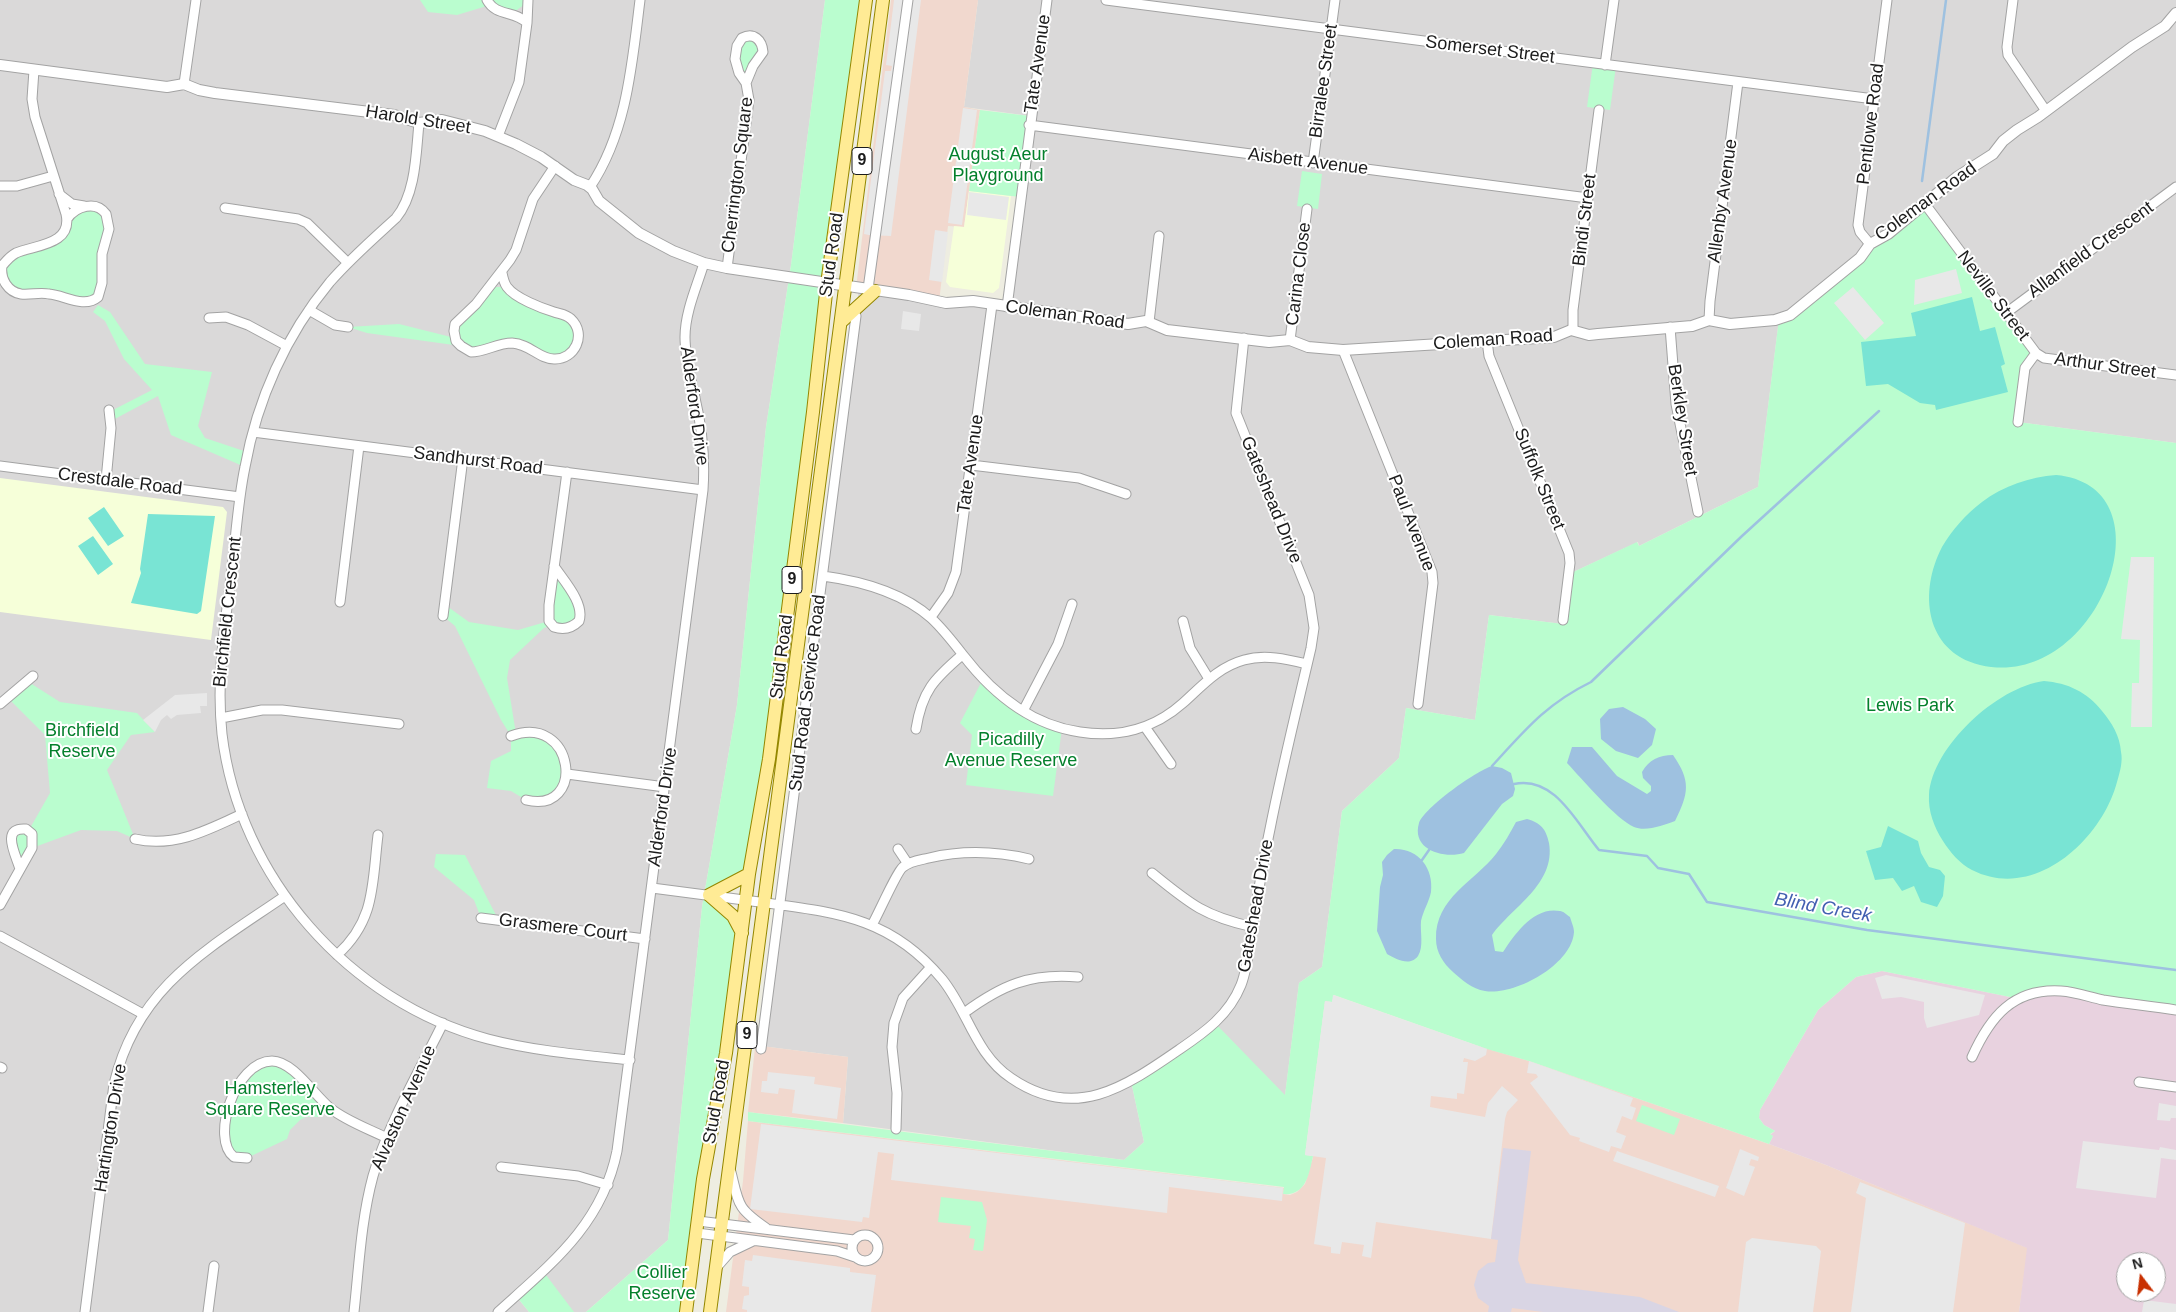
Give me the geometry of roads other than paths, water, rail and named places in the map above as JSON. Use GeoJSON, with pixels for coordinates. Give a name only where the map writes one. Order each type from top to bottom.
{"type":"FeatureCollection","features":[{"type":"Feature","properties":{"kind":"main road","name":"Stud Road"},"geometry":{"type":"LineString","coordinates":[[686,1312],[704,1173],[726,1052],[749,874],[769,759],[827,284],[866,0]]}},
{"type":"Feature","properties":{"kind":"main road","name":"Stud Road"},"geometry":{"type":"LineString","coordinates":[[710,1312],[883,0]]}},
{"type":"Feature","properties":{"kind":"main road"},"geometry":{"type":"LineString","coordinates":[[841,322],[871,290]]}},
{"type":"Feature","properties":{"kind":"main road"},"geometry":{"type":"LineString","coordinates":[[742,933],[733,916],[709,895],[749,874]]}},
{"type":"Feature","properties":{"kind":"street"},"geometry":{"type":"LineString","coordinates":[[184,84],[196,0]]}},
{"type":"Feature","properties":{"kind":"street"},"geometry":{"type":"LineString","coordinates":[[487,0],[495,10],[520,16],[528,23]]}},
{"type":"Feature","properties":{"kind":"street"},"geometry":{"type":"LineString","coordinates":[[590,187],[607,159],[622,115],[632,67],[640,0]]}},
{"type":"Feature","properties":{"kind":"street"},"geometry":{"type":"LineString","coordinates":[[871,290],[908,0]]}},
{"type":"Feature","properties":{"kind":"street","name":"Tate Avenue"},"geometry":{"type":"LineString","coordinates":[[1007,307],[1029,125],[1047,0]]}},
{"type":"Feature","properties":{"kind":"street","name":"Somerset Street"},"geometry":{"type":"LineString","coordinates":[[1106,0],[1874,99]]}},
{"type":"Feature","properties":{"kind":"street","name":"Birralee Street"},"geometry":{"type":"LineString","coordinates":[[1313,162],[1334,0]]}},
{"type":"Feature","properties":{"kind":"street"},"geometry":{"type":"LineString","coordinates":[[1605,64],[1614,0]]}},
{"type":"Feature","properties":{"kind":"street","name":"Pentlowe Road"},"geometry":{"type":"LineString","coordinates":[[1870,244],[1860,232],[1858,225],[1887,0]]}},
{"type":"Feature","properties":{"kind":"street"},"geometry":{"type":"LineString","coordinates":[[2013,0],[2007,47],[2008,55],[2046,111]]}},
{"type":"Feature","properties":{"kind":"street"},"geometry":{"type":"LineString","coordinates":[[510,13],[528,1]]}},
{"type":"Feature","properties":{"kind":"street"},"geometry":{"type":"LineString","coordinates":[[498,136],[519,82],[528,23],[528,1]]}},
{"type":"Feature","properties":{"kind":"street","name":"Coleman Road"},"geometry":{"type":"LineString","coordinates":[[827,284],[946,303],[973,301],[1132,324],[1149,322],[1167,330],[1273,342],[1290,340],[1308,348],[1343,350],[1554,337],[1573,330],[1593,335],[1692,326],[1709,320],[1730,324],[1774,320],[1790,315],[1860,258],[1870,244],[1888,234],[1957,177],[1993,154],[2008,136],[2046,111],[2132,47],[2159,30],[2176,13]]}},
{"type":"Feature","properties":{"kind":"street","name":"Cherrington Square"},"geometry":{"type":"LineString","coordinates":[[727,268],[749,100],[746,83],[739,73],[735,54],[739,41],[751,35],[761,42],[763,52],[753,66],[746,83]]}},
{"type":"Feature","properties":{"kind":"street","name":"Harold Street"},"geometry":{"type":"LineString","coordinates":[[0,66],[167,87],[184,84],[198,90],[215,93],[394,115],[419,123],[442,120],[498,136],[531,152],[574,180],[590,187],[600,202],[628,225],[673,251],[727,268],[827,284]]}},
{"type":"Feature","properties":{"kind":"street"},"geometry":{"type":"LineString","coordinates":[[34,70],[33,108],[57,192],[67,219]]}},
{"type":"Feature","properties":{"kind":"street","name":"Allenby Avenue"},"geometry":{"type":"LineString","coordinates":[[1709,320],[1738,82]]}},
{"type":"Feature","properties":{"kind":"street","name":"Bindi Street"},"geometry":{"type":"LineString","coordinates":[[1573,330],[1573,310],[1599,110]]}},
{"type":"Feature","properties":{"kind":"street","name":"Birchfield Crescent"},"geometry":{"type":"LineString","coordinates":[[419,123],[409,191],[403,208],[396,218],[348,262],[324,289],[309,310],[287,346],[270,380],[253,432],[240,497],[220,660],[221,718],[229,769],[242,814],[262,858],[285,896],[309,927],[338,955],[382,990],[443,1023],[486,1038],[512,1044],[630,1060]]}},
{"type":"Feature","properties":{"kind":"street","name":"Aisbett Avenue"},"geometry":{"type":"LineString","coordinates":[[1029,125],[1588,198]]}},
{"type":"Feature","properties":{"kind":"street"},"geometry":{"type":"LineString","coordinates":[[488,288],[508,289],[532,304],[572,319],[578,329],[579,337],[573,351],[564,357],[552,359],[544,357],[530,347],[516,344],[500,344],[476,352],[461,346],[455,338],[455,324],[476,304],[488,288],[502,273],[516,250],[533,199],[555,166]]}},
{"type":"Feature","properties":{"kind":"street"},"geometry":{"type":"LineString","coordinates":[[0,186],[17,186],[53,176]]}},
{"type":"Feature","properties":{"kind":"street","name":"Allanfield Crescent"},"geometry":{"type":"LineString","coordinates":[[2006,313],[2176,187]]}},
{"type":"Feature","properties":{"kind":"street"},"geometry":{"type":"LineString","coordinates":[[57,192],[72,204],[84,206],[103,210],[106,214],[109,223],[102,254],[101,288],[96,299],[83,302],[53,294],[20,294],[8,287],[1,278],[2,266],[16,253],[58,239],[64,231],[67,219],[74,210],[84,206]]}},
{"type":"Feature","properties":{"kind":"street","name":"Neville Street"},"geometry":{"type":"LineString","coordinates":[[1925,204],[2036,353],[2025,368],[2018,422]]}},
{"type":"Feature","properties":{"kind":"street"},"geometry":{"type":"LineString","coordinates":[[225,208],[298,218],[307,223],[348,262]]}},
{"type":"Feature","properties":{"kind":"street","name":"Carina Close"},"geometry":{"type":"LineString","coordinates":[[1290,340],[1307,209]]}},
{"type":"Feature","properties":{"kind":"street"},"geometry":{"type":"LineString","coordinates":[[1149,322],[1159,236]]}},
{"type":"Feature","properties":{"kind":"street","name":"Alderford Drive"},"geometry":{"type":"LineString","coordinates":[[498,1312],[575,1240],[594,1212],[608,1185],[617,1151],[666,787],[703,490],[703,454],[699,416],[686,356],[685,337],[688,315],[704,262]]}},
{"type":"Feature","properties":{"kind":"street"},"geometry":{"type":"LineString","coordinates":[[502,273],[508,289]]}},
{"type":"Feature","properties":{"kind":"street","name":"Tate Avenue"},"geometry":{"type":"LineString","coordinates":[[931,617],[948,593],[956,572],[992,305]]}},
{"type":"Feature","properties":{"kind":"street"},"geometry":{"type":"LineString","coordinates":[[309,310],[335,325],[348,327]]}},
{"type":"Feature","properties":{"kind":"street","name":"Stud Road Service Road"},"geometry":{"type":"LineString","coordinates":[[761,1048],[856,316]]}},
{"type":"Feature","properties":{"kind":"street"},"geometry":{"type":"LineString","coordinates":[[209,318],[226,317],[287,346]]}},
{"type":"Feature","properties":{"kind":"street","name":"Berkley Street"},"geometry":{"type":"LineString","coordinates":[[1670,327],[1676,404],[1698,512]]}},
{"type":"Feature","properties":{"kind":"street"},"geometry":{"type":"LineString","coordinates":[[839,336],[854,337]]}},
{"type":"Feature","properties":{"kind":"street","name":"Gateshead Drive"},"geometry":{"type":"LineString","coordinates":[[652,888],[832,912],[872,925],[908,946],[944,981],[964,1013],[978,1042],[987,1056],[1002,1072],[1021,1084],[1041,1093],[1065,1098],[1102,1094],[1131,1082],[1200,1035],[1221,1018],[1241,986],[1248,960],[1270,828],[1314,628],[1309,595],[1236,413],[1244,338]]}},
{"type":"Feature","properties":{"kind":"street","name":"Suffolk Street"},"geometry":{"type":"LineString","coordinates":[[1487,341],[1489,356],[1569,553],[1570,563],[1563,620]]}},
{"type":"Feature","properties":{"kind":"street","name":"Paul Avenue"},"geometry":{"type":"LineString","coordinates":[[1343,350],[1432,572],[1418,704]]}},
{"type":"Feature","properties":{"kind":"street","name":"Arthur Street"},"geometry":{"type":"LineString","coordinates":[[2036,353],[2044,358],[2176,375]]}},
{"type":"Feature","properties":{"kind":"street"},"geometry":{"type":"LineString","coordinates":[[106,480],[111,428],[108,410]]}},
{"type":"Feature","properties":{"kind":"street","name":"Sandhurst Road"},"geometry":{"type":"LineString","coordinates":[[253,432],[703,490]]}},
{"type":"Feature","properties":{"kind":"street"},"geometry":{"type":"LineString","coordinates":[[340,602],[359,446]]}},
{"type":"Feature","properties":{"kind":"street"},"geometry":{"type":"LineString","coordinates":[[443,616],[463,458]]}},
{"type":"Feature","properties":{"kind":"street"},"geometry":{"type":"LineString","coordinates":[[971,465],[1079,478],[1126,494]]}},
{"type":"Feature","properties":{"kind":"street","name":"Crestdale Road"},"geometry":{"type":"LineString","coordinates":[[0,466],[240,497]]}},
{"type":"Feature","properties":{"kind":"street"},"geometry":{"type":"LineString","coordinates":[[554,566],[576,600],[580,614],[577,623],[565,628],[554,627],[548,618],[554,566],[567,472]]}},
{"type":"Feature","properties":{"kind":"street"},"geometry":{"type":"LineString","coordinates":[[823,576],[875,587],[903,599],[931,617],[991,688],[1024,711],[1054,726],[1089,733],[1116,734],[1145,728],[1171,712],[1209,679],[1235,663],[1253,658],[1276,658],[1307,664]]}},
{"type":"Feature","properties":{"kind":"street"},"geometry":{"type":"LineString","coordinates":[[1024,711],[1058,644],[1072,604]]}},
{"type":"Feature","properties":{"kind":"street"},"geometry":{"type":"LineString","coordinates":[[1183,621],[1190,648],[1209,679]]}},
{"type":"Feature","properties":{"kind":"street"},"geometry":{"type":"LineString","coordinates":[[916,730],[920,708],[927,692],[936,679],[962,655]]}},
{"type":"Feature","properties":{"kind":"street"},"geometry":{"type":"LineString","coordinates":[[0,704],[33,676]]}},
{"type":"Feature","properties":{"kind":"street"},"geometry":{"type":"LineString","coordinates":[[221,718],[262,710],[282,710],[399,724]]}},
{"type":"Feature","properties":{"kind":"street"},"geometry":{"type":"LineString","coordinates":[[1145,728],[1171,764]]}},
{"type":"Feature","properties":{"kind":"street"},"geometry":{"type":"LineString","coordinates":[[512,736],[531,732],[548,737],[561,750],[565,761],[567,774],[557,794],[548,801],[537,803],[526,800]]}},
{"type":"Feature","properties":{"kind":"street"},"geometry":{"type":"LineString","coordinates":[[567,774],[666,787]]}},
{"type":"Feature","properties":{"kind":"street"},"geometry":{"type":"LineString","coordinates":[[135,839],[156,843],[177,840],[203,832],[242,814]]}},
{"type":"Feature","properties":{"kind":"street"},"geometry":{"type":"LineString","coordinates":[[338,955],[356,936],[367,914],[378,835]]}},
{"type":"Feature","properties":{"kind":"street"},"geometry":{"type":"LineString","coordinates":[[898,849],[908,864]]}},
{"type":"Feature","properties":{"kind":"street"},"geometry":{"type":"LineString","coordinates":[[872,925],[899,872],[908,864],[938,856],[968,852],[1008,854],[1029,859]]}},
{"type":"Feature","properties":{"kind":"street"},"geometry":{"type":"LineString","coordinates":[[0,905],[20,869]]}},
{"type":"Feature","properties":{"kind":"street"},"geometry":{"type":"LineString","coordinates":[[1152,873],[1199,909],[1224,920],[1253,927]]}},
{"type":"Feature","properties":{"kind":"street","name":"Hartington Drive"},"geometry":{"type":"LineString","coordinates":[[85,1312],[114,1084],[125,1048],[142,1014],[166,986],[187,966],[285,896]]}},
{"type":"Feature","properties":{"kind":"street","name":"Grasmere Court"},"geometry":{"type":"LineString","coordinates":[[480,918],[646,938]]}},
{"type":"Feature","properties":{"kind":"street"},"geometry":{"type":"LineString","coordinates":[[0,936],[142,1014]]}},
{"type":"Feature","properties":{"kind":"street"},"geometry":{"type":"LineString","coordinates":[[896,1129],[897,1093],[892,1047],[894,1023],[903,998],[931,967]]}},
{"type":"Feature","properties":{"kind":"street"},"geometry":{"type":"LineString","coordinates":[[964,1013],[990,994],[1016,983],[1044,976],[1078,977]]}},
{"type":"Feature","properties":{"kind":"street"},"geometry":{"type":"LineString","coordinates":[[1972,1057],[1994,1018],[2008,1006],[2032,995],[2066,992],[2102,1000],[2176,1010]]}},
{"type":"Feature","properties":{"kind":"street","name":"Alvaston Avenue"},"geometry":{"type":"LineString","coordinates":[[354,1312],[369,1193],[378,1162],[387,1138],[443,1023]]}},
{"type":"Feature","properties":{"kind":"street"},"geometry":{"type":"LineString","coordinates":[[247,1158],[234,1157],[227,1150],[225,1131],[229,1110],[233,1093],[243,1077],[254,1065],[267,1061],[280,1062],[290,1068],[330,1108],[387,1138]]}},
{"type":"Feature","properties":{"kind":"street"},"geometry":{"type":"LineString","coordinates":[[2139,1082],[2176,1087]]}},
{"type":"Feature","properties":{"kind":"street"},"geometry":{"type":"LineString","coordinates":[[501,1167],[578,1176],[608,1185]]}},
{"type":"Feature","properties":{"kind":"street"},"geometry":{"type":"LineString","coordinates":[[729,1167],[738,1204],[749,1216],[768,1229]]}},
{"type":"Feature","properties":{"kind":"street"},"geometry":{"type":"LineString","coordinates":[[697,1227],[721,1230],[768,1229],[854,1240],[862,1236],[869,1236],[875,1241],[878,1248],[875,1256],[869,1260],[862,1261],[838,1251],[754,1241],[721,1230]]}},
{"type":"Feature","properties":{"kind":"street"},"geometry":{"type":"LineString","coordinates":[[854,1240],[852,1251],[855,1257]]}},
{"type":"Feature","properties":{"kind":"street"},"geometry":{"type":"LineString","coordinates":[[716,1268],[730,1252],[754,1241]]}},
{"type":"Feature","properties":{"kind":"street"},"geometry":{"type":"LineString","coordinates":[[208,1312],[214,1266]]}},
{"type":"Feature","properties":{"kind":"waterway"},"geometry":{"type":"LineString","coordinates":[[1922,181],[1946,0]]}},
{"type":"Feature","properties":{"kind":"waterway"},"geometry":{"type":"LineString","coordinates":[[1492,766],[1537,719],[1561,699],[1591,682],[1742,536],[1879,411]]}},
{"type":"Feature","properties":{"kind":"waterway","name":"Blind Creek"},"geometry":{"type":"LineString","coordinates":[[1514,784],[1529,783],[1553,794],[1564,804],[1599,850],[1647,856],[1658,868],[1689,874],[1707,902],[1867,930],[2176,970]]}},
{"type":"Feature","properties":{"kind":"waterway","name":"Blind Creek"},"geometry":{"type":"LineString","coordinates":[[1422,860],[1429,850]]}},
{"type":"Feature","properties":{"kind":"park label","name":"August Aeur Playground"},"geometry":{"type":"Point","coordinates":[998,165]}},
{"type":"Feature","properties":{"kind":"park label","name":"Lewis Park"},"geometry":{"type":"Point","coordinates":[1910,706]}},
{"type":"Feature","properties":{"kind":"park label","name":"Birchfield Reserve"},"geometry":{"type":"Point","coordinates":[82,741]}},
{"type":"Feature","properties":{"kind":"park label","name":"Picadilly Avenue Reserve"},"geometry":{"type":"Point","coordinates":[1011,750]}},
{"type":"Feature","properties":{"kind":"park label","name":"Hamsterley Square Reserve"},"geometry":{"type":"Point","coordinates":[270,1099]}},
{"type":"Feature","properties":{"kind":"park label","name":"Collier Reserve"},"geometry":{"type":"Point","coordinates":[662,1283]}}]}
